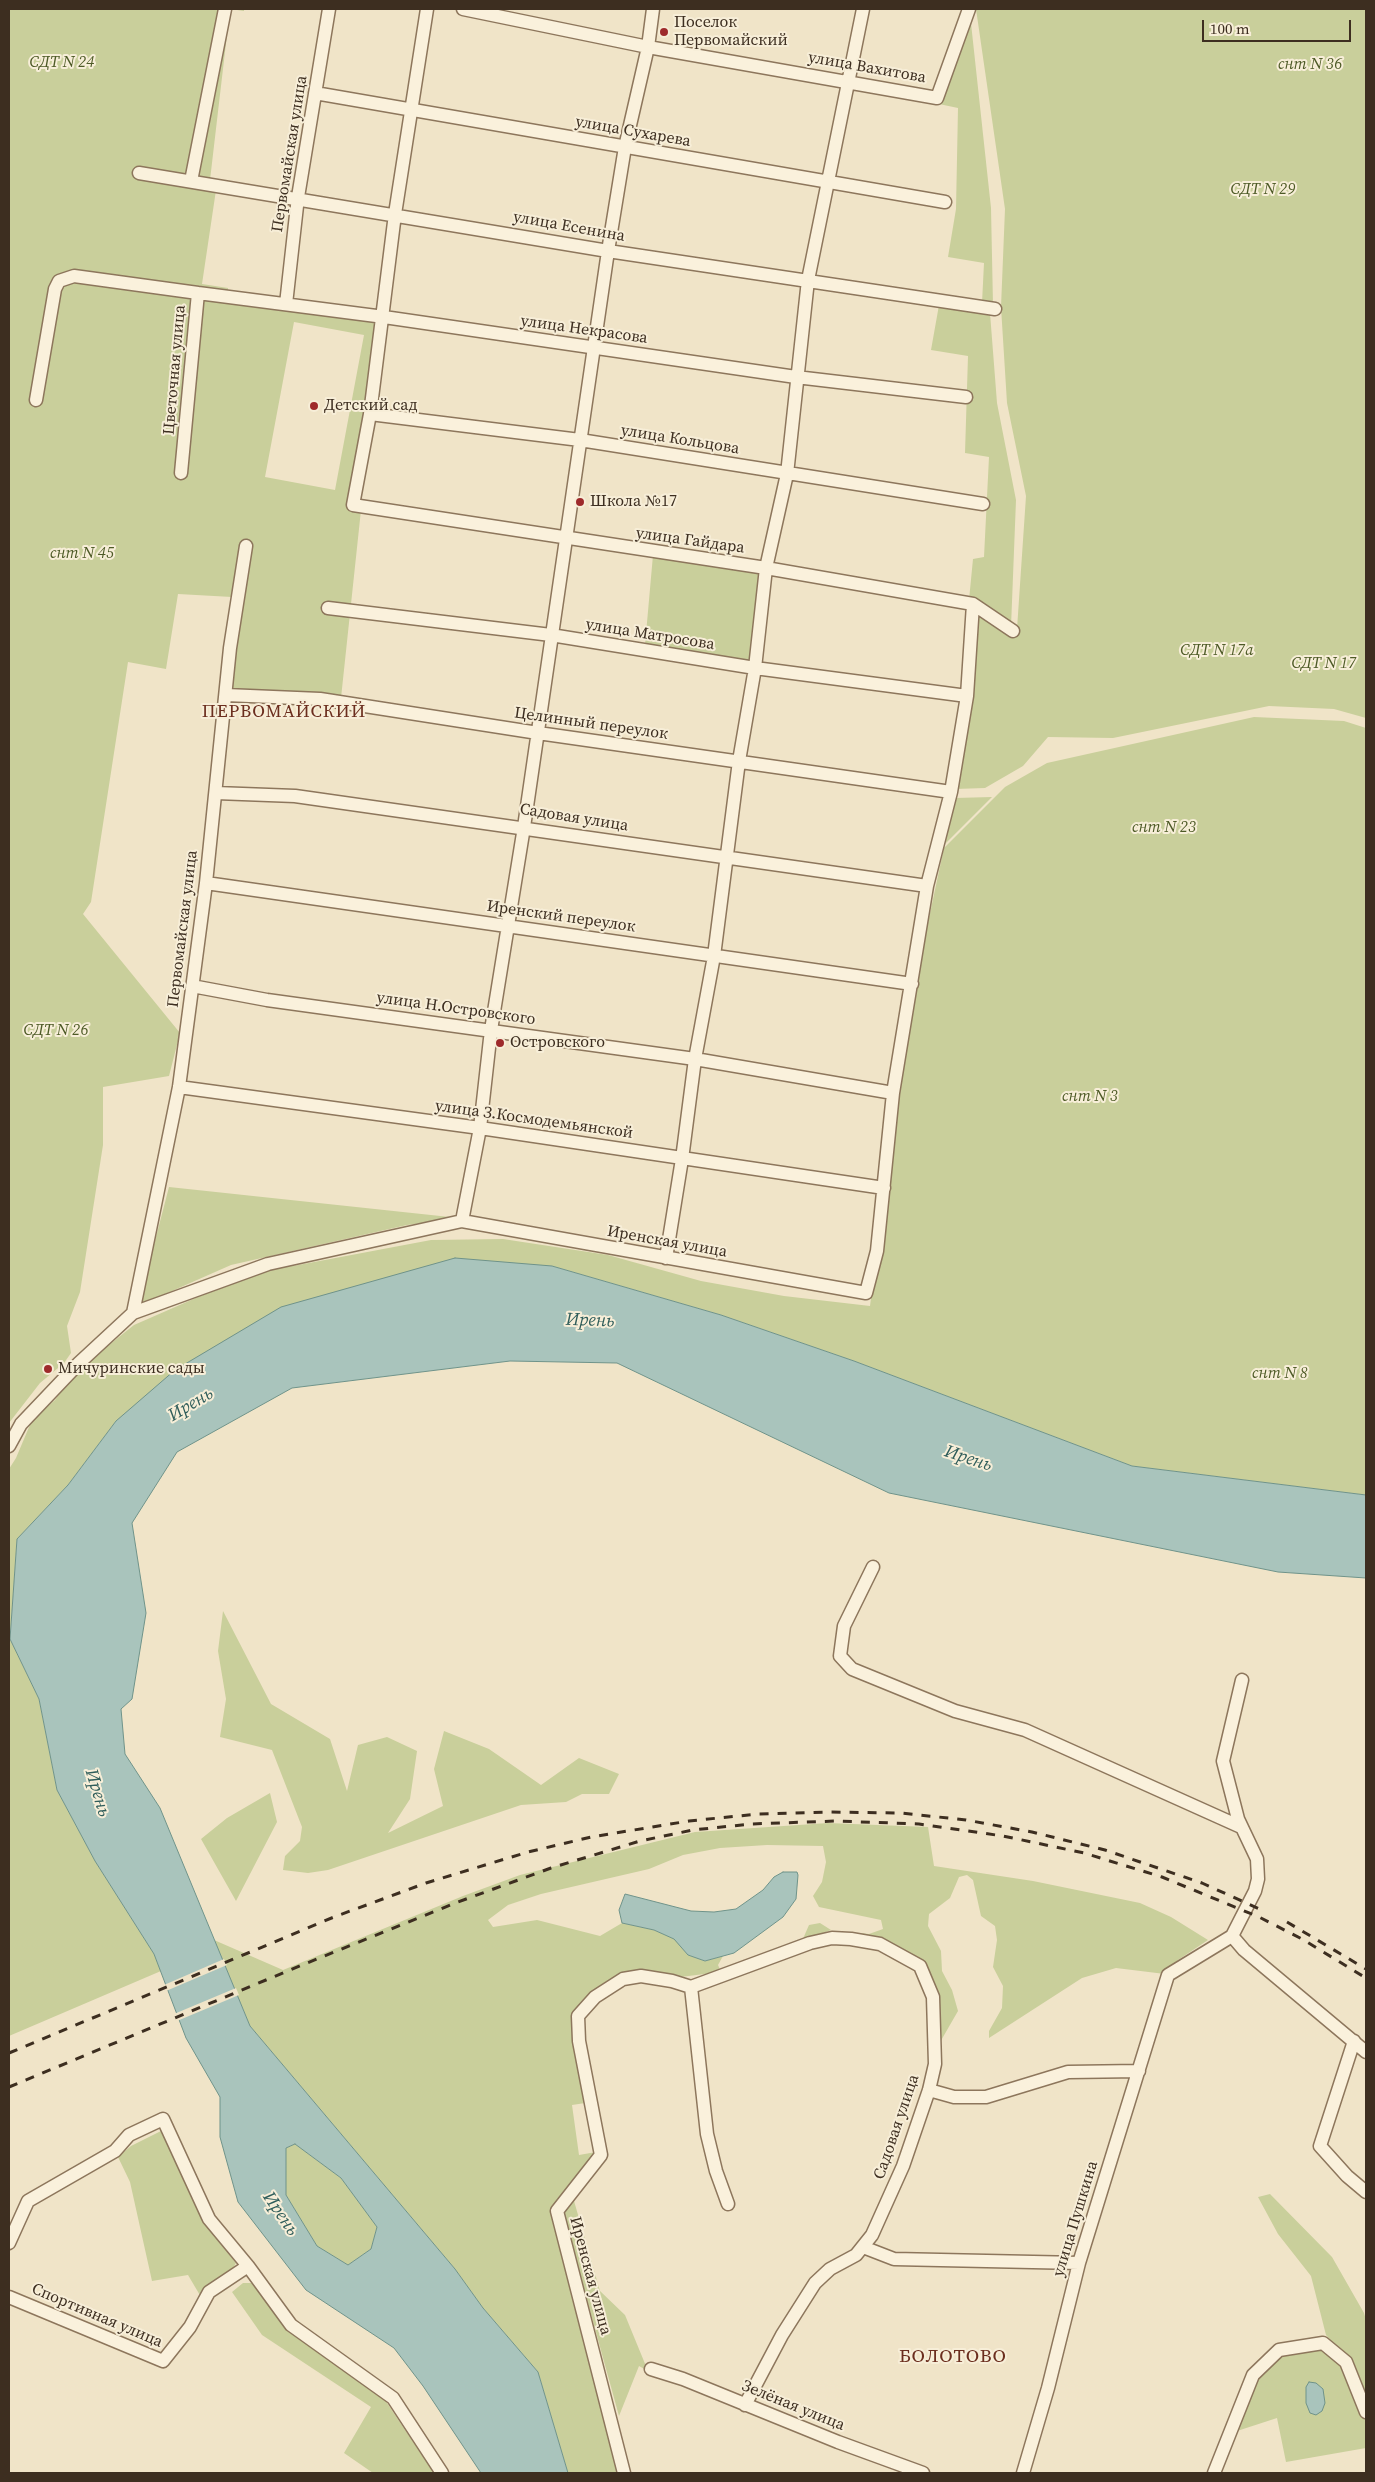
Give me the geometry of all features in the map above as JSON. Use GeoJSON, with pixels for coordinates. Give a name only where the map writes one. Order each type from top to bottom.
{"type":"FeatureCollection","features":[{"type":"Feature","properties":{"kind":"street"},"geometry":{"type":"LineString","coordinates":[[192,181],[225,9]]}},
{"type":"Feature","properties":{"kind":"street","name":"Первомайская улица"},"geometry":{"type":"LineString","coordinates":[[286,304],[298,198],[329,9]]}},
{"type":"Feature","properties":{"kind":"street"},"geometry":{"type":"LineString","coordinates":[[370,414],[384,317],[395,214],[427,9]]}},
{"type":"Feature","properties":{"kind":"street","name":"улица Вахитова"},"geometry":{"type":"LineString","coordinates":[[463,9],[648,47],[937,98],[969,9]]}},
{"type":"Feature","properties":{"kind":"street"},"geometry":{"type":"LineString","coordinates":[[9,1446],[21,1424],[80,1363],[133,1314],[268,1264],[462,1221],[480,1128],[491,1030],[524,827],[608,251],[625,147],[648,47],[652,9]]}},
{"type":"Feature","properties":{"kind":"street"},"geometry":{"type":"LineString","coordinates":[[666,1258],[682,1159],[695,1059],[714,956],[739,761],[755,668],[766,568],[787,474],[808,280],[863,9]]}},
{"type":"Feature","properties":{"kind":"street","name":"улица Сухарева"},"geometry":{"type":"LineString","coordinates":[[315,93],[945,202]]}},
{"type":"Feature","properties":{"kind":"street","name":"улица Есенина"},"geometry":{"type":"LineString","coordinates":[[139,173],[395,214],[608,251],[995,308]]}},
{"type":"Feature","properties":{"kind":"street","name":"Цветочная улица"},"geometry":{"type":"LineString","coordinates":[[36,400],[55,289],[60,281],[74,276],[198,293],[181,473]]}},
{"type":"Feature","properties":{"kind":"street","name":"улица Некрасова"},"geometry":{"type":"LineString","coordinates":[[198,293],[384,317],[796,377],[966,397]]}},
{"type":"Feature","properties":{"kind":"street","name":"улица Кольцова"},"geometry":{"type":"LineString","coordinates":[[370,414],[580,440],[983,504]]}},
{"type":"Feature","properties":{"kind":"street","name":"улица Гайдара"},"geometry":{"type":"LineString","coordinates":[[370,414],[353,505],[565,539],[766,568],[973,604],[1013,631]]}},
{"type":"Feature","properties":{"kind":"street","name":"Первомайская улица"},"geometry":{"type":"LineString","coordinates":[[133,1314],[179,1087],[206,883],[230,648],[246,546]]}},
{"type":"Feature","properties":{"kind":"street"},"geometry":{"type":"LineString","coordinates":[[884,1188],[893,1093],[927,886],[951,792],[967,696],[973,604]]}},
{"type":"Feature","properties":{"kind":"street","name":"улица Матросова"},"geometry":{"type":"LineString","coordinates":[[328,608],[551,635],[755,668],[967,696]]}},
{"type":"Feature","properties":{"kind":"street","name":"Целинный переулок"},"geometry":{"type":"LineString","coordinates":[[226,695],[320,699],[538,733],[951,792]]}},
{"type":"Feature","properties":{"kind":"street","name":"Садовая улица"},"geometry":{"type":"LineString","coordinates":[[216,793],[295,796],[524,827],[727,859],[927,886]]}},
{"type":"Feature","properties":{"kind":"street","name":"Иренский переулок"},"geometry":{"type":"LineString","coordinates":[[206,883],[912,984]]}},
{"type":"Feature","properties":{"kind":"street","name":"улица Н.Островского"},"geometry":{"type":"LineString","coordinates":[[192,986],[267,1000],[695,1059],[893,1093]]}},
{"type":"Feature","properties":{"kind":"street","name":"улица З.Космодемьянской"},"geometry":{"type":"LineString","coordinates":[[179,1087],[480,1128],[884,1188]]}},
{"type":"Feature","properties":{"kind":"street","name":"Иренская улица"},"geometry":{"type":"LineString","coordinates":[[462,1221],[866,1293],[876,1251],[884,1188]]}},
{"type":"Feature","properties":{"kind":"street"},"geometry":{"type":"LineString","coordinates":[[874,1567],[844,1626],[840,1656],[852,1669],[955,1711],[1026,1730],[1241,1827]]}},
{"type":"Feature","properties":{"kind":"street"},"geometry":{"type":"LineString","coordinates":[[1242,1680],[1222,1761],[1241,1827],[1257,1859],[1258,1879],[1255,1891],[1232,1936],[1244,1950],[1366,2052]]}},
{"type":"Feature","properties":{"kind":"street","name":"улица Пушкина"},"geometry":{"type":"LineString","coordinates":[[1023,2473],[1048,2388],[1078,2263],[1168,1975],[1232,1936]]}},
{"type":"Feature","properties":{"kind":"street","name":"Садовая улица"},"geometry":{"type":"LineString","coordinates":[[690,1987],[810,1943],[832,1938],[851,1938],[880,1944],[920,1966],[933,1996],[935,2064],[929,2090],[903,2166],[872,2235],[856,2255],[830,2268],[815,2283],[782,2335],[744,2405]]}},
{"type":"Feature","properties":{"kind":"street","name":"Иренская улица"},"geometry":{"type":"LineString","coordinates":[[624,2473],[557,2211],[601,2155],[579,2041],[578,2016],[595,1997],[623,1979],[642,1976],[672,1981],[690,1987]]}},
{"type":"Feature","properties":{"kind":"street"},"geometry":{"type":"LineString","coordinates":[[690,1987],[707,2134],[716,2172],[728,2204]]}},
{"type":"Feature","properties":{"kind":"street"},"geometry":{"type":"LineString","coordinates":[[1354,2041],[1320,2146],[1347,2176],[1366,2192]]}},
{"type":"Feature","properties":{"kind":"street"},"geometry":{"type":"LineString","coordinates":[[929,2090],[954,2097],[986,2097],[1068,2072],[1139,2071]]}},
{"type":"Feature","properties":{"kind":"street"},"geometry":{"type":"LineString","coordinates":[[9,2243],[28,2201],[115,2151],[129,2135],[163,2119],[209,2220],[248,2266],[291,2325],[393,2398],[442,2473]]}},
{"type":"Feature","properties":{"kind":"street"},"geometry":{"type":"LineString","coordinates":[[863,2247],[894,2258],[1078,2263]]}},
{"type":"Feature","properties":{"kind":"street","name":"Спортивная улица"},"geometry":{"type":"LineString","coordinates":[[9,2297],[163,2361],[190,2327],[209,2292],[248,2266]]}},
{"type":"Feature","properties":{"kind":"street"},"geometry":{"type":"LineString","coordinates":[[1214,2473],[1253,2375],[1279,2350],[1323,2343],[1346,2362],[1366,2412]]}},
{"type":"Feature","properties":{"kind":"street","name":"Зелёная улица"},"geometry":{"type":"LineString","coordinates":[[651,2369],[683,2379],[744,2405],[923,2473]]}},
{"type":"Feature","properties":{"kind":"green space"},"geometry":{"type":"Polygon","coordinates":[[[9,9],[230,9],[210,180],[216,190],[202,284],[228,288],[228,294],[381,316],[348,508],[361,510],[341,698],[230,693],[232,597],[178,594],[166,669],[128,662],[91,902],[83,914],[180,1033],[169,1076],[103,1087],[103,1145],[80,1292],[67,1326],[71,1353],[64,1363],[40,1383],[9,1423],[9,9]],[[294,322],[265,477],[335,490],[364,335],[294,322]]]}},
{"type":"Feature","properties":{"kind":"green space"},"geometry":{"type":"Polygon","coordinates":[[[976,9],[1366,9],[1366,718],[1334,709],[1269,706],[1113,738],[1048,737],[1023,766],[985,788],[955,789],[978,612],[1017,629],[1026,496],[1007,403],[1001,307],[1005,209],[976,9]]]}},
{"type":"Feature","properties":{"kind":"green space"},"geometry":{"type":"Polygon","coordinates":[[[970,14],[991,208],[993,305],[982,303],[984,263],[948,257],[956,209],[958,108],[939,104],[970,14]]]}},
{"type":"Feature","properties":{"kind":"green space"},"geometry":{"type":"Polygon","coordinates":[[[939,305],[990,313],[997,403],[1016,500],[1011,627],[969,600],[973,559],[984,557],[989,457],[965,453],[968,356],[931,350],[939,305]]]}},
{"type":"Feature","properties":{"kind":"green space"},"geometry":{"type":"Polygon","coordinates":[[[653,555],[762,571],[752,664],[645,645],[653,555]]]}},
{"type":"Feature","properties":{"kind":"green space"},"geometry":{"type":"Polygon","coordinates":[[[1254,717],[1344,721],[1366,728],[1366,1495],[1132,1466],[854,1361],[721,1315],[552,1266],[116,1421],[68,1485],[17,1539],[10,1639],[39,1699],[57,1790],[95,1861],[154,1954],[161,1971],[9,2036],[9,1469],[16,1458],[32,1420],[55,1400],[75,1372],[134,1325],[198,1297],[278,1267],[293,1266],[431,1240],[503,1239],[608,1255],[701,1281],[784,1296],[870,1306],[897,1092],[915,983],[944,848],[1005,787],[1047,763],[1254,717]]]}},
{"type":"Feature","properties":{"kind":"green space"},"geometry":{"type":"Polygon","coordinates":[[[992,797],[945,844],[955,798],[992,797]]]}},
{"type":"Feature","properties":{"kind":"green space"},"geometry":{"type":"Polygon","coordinates":[[[169,1187],[459,1218],[407,1225],[231,1265],[138,1306],[169,1187]]]}},
{"type":"Feature","properties":{"kind":"green space"},"geometry":{"type":"Polygon","coordinates":[[[223,1611],[271,1704],[330,1739],[347,1791],[358,1745],[387,1737],[417,1751],[410,1799],[388,1833],[443,1806],[434,1769],[444,1731],[489,1749],[541,1785],[579,1758],[619,1774],[609,1794],[582,1794],[566,1802],[521,1805],[328,1870],[308,1873],[283,1870],[285,1856],[300,1841],[302,1827],[272,1750],[220,1737],[226,1699],[218,1651],[223,1611]]]}},
{"type":"Feature","properties":{"kind":"green space"},"geometry":{"type":"Polygon","coordinates":[[[270,1793],[277,1822],[236,1901],[201,1839],[227,1818],[270,1793]]]}},
{"type":"Feature","properties":{"kind":"green space"},"geometry":{"type":"Polygon","coordinates":[[[828,1823],[928,1827],[934,1866],[1033,1881],[1140,1903],[1171,1917],[1208,1940],[1178,1960],[1165,1974],[1116,1968],[1082,1978],[989,2038],[989,2031],[1002,2008],[1003,1986],[993,1967],[997,1940],[995,1926],[981,1916],[973,1880],[967,1875],[959,1877],[950,1898],[929,1914],[928,1926],[941,1951],[942,1971],[952,1990],[958,2011],[939,2044],[925,1965],[889,1943],[860,1933],[869,1934],[883,1929],[881,1920],[819,1907],[813,1896],[822,1882],[826,1862],[823,1846],[767,1845],[720,1848],[683,1855],[649,1869],[541,1894],[508,1905],[488,1920],[493,1927],[537,1920],[600,1936],[622,1923],[654,1930],[675,1939],[688,1955],[705,1961],[723,1956],[718,1965],[721,1972],[672,1978],[642,1973],[575,2015],[592,2102],[572,2105],[579,2155],[596,2152],[570,2183],[553,2210],[623,2473],[568,2473],[538,2372],[483,2308],[455,2269],[250,2026],[214,1940],[283,1970],[463,1896],[520,1875],[695,1832],[828,1823]]]}},
{"type":"Feature","properties":{"kind":"green space"},"geometry":{"type":"Polygon","coordinates":[[[820,1923],[831,1930],[802,1941],[809,1925],[820,1923]]]}},
{"type":"Feature","properties":{"kind":"green space"},"geometry":{"type":"Polygon","coordinates":[[[161,2131],[202,2219],[236,2263],[232,2270],[201,2297],[188,2275],[152,2281],[130,2182],[118,2157],[131,2146],[161,2131]]]}},
{"type":"Feature","properties":{"kind":"green space"},"geometry":{"type":"Polygon","coordinates":[[[295,2144],[341,2178],[377,2227],[371,2249],[348,2265],[317,2246],[286,2195],[286,2148],[295,2144]]]}},
{"type":"Feature","properties":{"kind":"green space"},"geometry":{"type":"Polygon","coordinates":[[[572,2194],[600,2291],[625,2315],[648,2371],[639,2366],[619,2416],[583,2285],[560,2212],[572,2194]]]}},
{"type":"Feature","properties":{"kind":"green space"},"geometry":{"type":"Polygon","coordinates":[[[1270,2194],[1332,2257],[1364,2313],[1366,2320],[1366,2404],[1347,2359],[1326,2335],[1311,2276],[1278,2234],[1258,2197],[1270,2194]]]}},
{"type":"Feature","properties":{"kind":"green space"},"geometry":{"type":"Polygon","coordinates":[[[243,2283],[252,2283],[286,2328],[385,2400],[434,2473],[373,2473],[344,2453],[371,2407],[262,2335],[232,2292],[243,2283]]]}},
{"type":"Feature","properties":{"kind":"green space"},"geometry":{"type":"Polygon","coordinates":[[[1319,2347],[1343,2364],[1366,2423],[1366,2448],[1286,2462],[1277,2418],[1234,2432],[1257,2380],[1281,2355],[1319,2347]]]}},
{"type":"Feature","properties":{"kind":"water","name":"Ирень"},"geometry":{"type":"Polygon","coordinates":[[[455,1258],[552,1266],[721,1315],[854,1361],[1132,1466],[1366,1495],[1366,1578],[1278,1572],[889,1493],[617,1363],[510,1361],[292,1388],[177,1452],[132,1523],[146,1613],[132,1699],[121,1709],[125,1754],[160,1808],[250,2026],[455,2269],[483,2308],[538,2372],[568,2473],[481,2473],[423,2386],[394,2348],[306,2290],[238,2202],[220,2137],[220,2097],[186,2038],[154,1954],[95,1861],[57,1790],[39,1699],[10,1639],[17,1539],[68,1485],[116,1421],[175,1370],[281,1307],[455,1258]],[[295,2144],[286,2148],[286,2195],[317,2246],[348,2265],[371,2249],[377,2227],[341,2178],[295,2144]]]}},
{"type":"Feature","properties":{"kind":"water"},"geometry":{"type":"Polygon","coordinates":[[[783,1872],[797,1872],[796,1899],[783,1917],[734,1953],[705,1961],[688,1955],[674,1939],[654,1930],[622,1923],[619,1910],[625,1894],[691,1911],[714,1912],[736,1909],[763,1890],[774,1877],[783,1872]]]}},
{"type":"Feature","properties":{"kind":"water"},"geometry":{"type":"Polygon","coordinates":[[[1309,2382],[1316,2383],[1323,2389],[1325,2403],[1322,2411],[1316,2415],[1310,2413],[1306,2403],[1306,2387],[1309,2382]]]}},
{"type":"Feature","properties":{"kind":"pier"},"geometry":{"type":"Polygon","coordinates":[[[224,1959],[227,1965],[166,1991],[164,1985],[224,1959]]]}},
{"type":"Feature","properties":{"kind":"pier"},"geometry":{"type":"Polygon","coordinates":[[[236,1988],[239,1995],[177,2021],[174,2014],[236,1988]]]}},
{"type":"Feature","properties":{"kind":"railway"},"geometry":{"type":"LineString","coordinates":[[9,2053],[334,1917],[426,1883],[528,1852],[591,1837],[689,1821],[758,1814],[831,1812],[901,1813],[966,1820],[1032,1832],[1105,1850],[1202,1883],[1264,1911]]}},
{"type":"Feature","properties":{"kind":"railway"},"geometry":{"type":"LineString","coordinates":[[9,2087],[302,1965],[458,1902],[551,1868],[640,1841],[693,1830],[751,1824],[836,1821],[919,1824],[1003,1836],[1084,1853],[1162,1877],[1259,1917],[1302,1939],[1366,1978]]}},
{"type":"Feature","properties":{"kind":"railway"},"geometry":{"type":"LineString","coordinates":[[1287,1922],[1366,1969]]}},
{"type":"Feature","properties":{"kind":"place","name":"Поселок Первомайский"},"geometry":{"type":"Point","coordinates":[664,32]}},
{"type":"Feature","properties":{"kind":"place","name":"Детский сад"},"geometry":{"type":"Point","coordinates":[314,406]}},
{"type":"Feature","properties":{"kind":"place","name":"Школа №17"},"geometry":{"type":"Point","coordinates":[580,502]}},
{"type":"Feature","properties":{"kind":"place","name":"Островского"},"geometry":{"type":"Point","coordinates":[500,1043]}},
{"type":"Feature","properties":{"kind":"place","name":"Мичуринские сады"},"geometry":{"type":"Point","coordinates":[48,1369]}},
{"type":"Feature","properties":{"kind":"district","name":"ПЕРВОМАЙСКИЙ"},"geometry":{"type":"Point","coordinates":[284,712]}},
{"type":"Feature","properties":{"kind":"district","name":"БОЛОТОВО"},"geometry":{"type":"Point","coordinates":[953,2357]}},
{"type":"Feature","properties":{"kind":"park label","name":"СДТ N 24"},"geometry":{"type":"Point","coordinates":[62,63]}},
{"type":"Feature","properties":{"kind":"park label","name":"снт N 36"},"geometry":{"type":"Point","coordinates":[1310,65]}},
{"type":"Feature","properties":{"kind":"park label","name":"СДТ N 29"},"geometry":{"type":"Point","coordinates":[1263,190]}},
{"type":"Feature","properties":{"kind":"park label","name":"снт N 45"},"geometry":{"type":"Point","coordinates":[82,554]}},
{"type":"Feature","properties":{"kind":"park label","name":"СДТ N 17а"},"geometry":{"type":"Point","coordinates":[1217,651]}},
{"type":"Feature","properties":{"kind":"park label","name":"СДТ N 17"},"geometry":{"type":"Point","coordinates":[1324,664]}},
{"type":"Feature","properties":{"kind":"park label","name":"снт N 23"},"geometry":{"type":"Point","coordinates":[1164,828]}},
{"type":"Feature","properties":{"kind":"park label","name":"СДТ N 26"},"geometry":{"type":"Point","coordinates":[56,1031]}},
{"type":"Feature","properties":{"kind":"park label","name":"снт N 3"},"geometry":{"type":"Point","coordinates":[1090,1097]}},
{"type":"Feature","properties":{"kind":"park label","name":"снт N 8"},"geometry":{"type":"Point","coordinates":[1280,1374]}}]}
